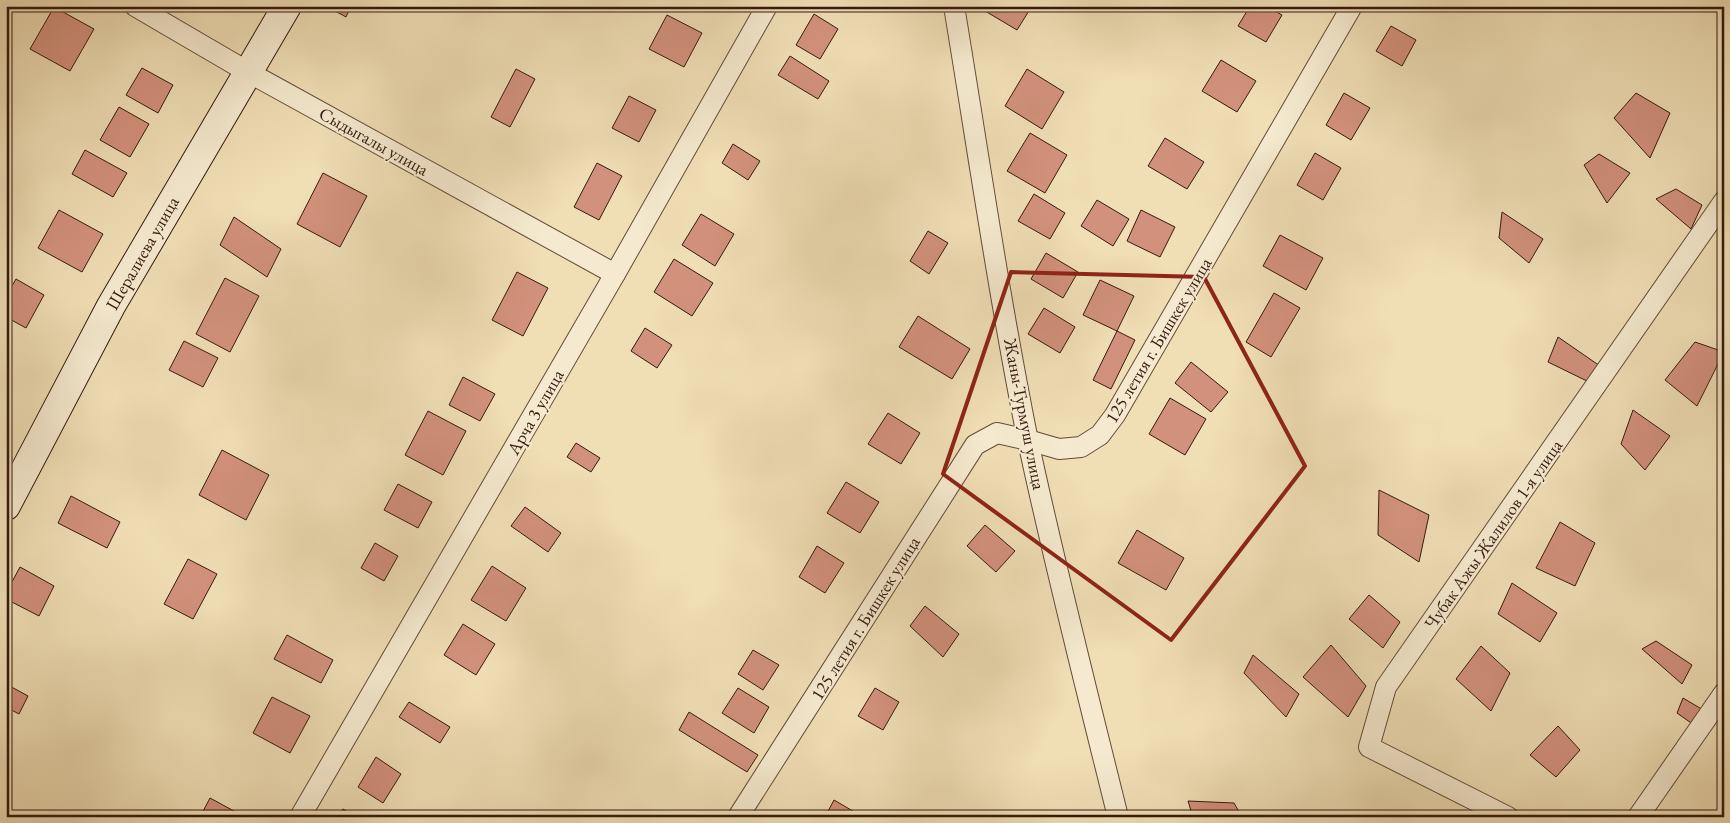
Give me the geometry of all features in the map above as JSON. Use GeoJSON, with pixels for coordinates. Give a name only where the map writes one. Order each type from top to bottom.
{"type":"FeatureCollection","features":[{"type":"Feature","properties":{"kind":"street","name":"Сыдыгалы улица"},"geometry":{"type":"LineString","coordinates":[[135,6],[248,72],[615,274]]}},
{"type":"Feature","properties":{"kind":"street","name":"Шералиева улица"},"geometry":{"type":"LineString","coordinates":[[6,506],[111,306],[287,6]]}},
{"type":"Feature","properties":{"kind":"street","name":"Арча 3 улица"},"geometry":{"type":"LineString","coordinates":[[300,817],[615,274],[767,6]]}},
{"type":"Feature","properties":{"kind":"street","name":"Жаны-Турмуш улица"},"geometry":{"type":"LineString","coordinates":[[954,6],[991,232],[1028,440],[1118,817]]}},
{"type":"Feature","properties":{"kind":"street","name":"125 летия г. Бишкек улица"},"geometry":{"type":"LineString","coordinates":[[738,817],[975,445],[998,434],[1059,449],[1081,447],[1100,435],[1120,406],[1352,6]]}},
{"type":"Feature","properties":{"kind":"street","name":"Чубак Ажы Жалилов 1-я улица"},"geometry":{"type":"LineString","coordinates":[[1508,817],[1369,747],[1386,688],[1724,201]]}},
{"type":"Feature","properties":{"kind":"street"},"geometry":{"type":"LineString","coordinates":[[1638,817],[1724,693]]}},
{"type":"Feature","properties":{"kind":"highlighted area"},"geometry":{"type":"Polygon","coordinates":[[[1011,272],[1204,277],[1305,466],[1171,640],[943,474],[1011,272]]]}},
{"type":"Feature","properties":{"kind":"building"},"geometry":{"type":"Polygon","coordinates":[[[326,6],[351,6],[346,17],[326,6]]]}},
{"type":"Feature","properties":{"kind":"building"},"geometry":{"type":"Polygon","coordinates":[[[981,6],[1032,6],[1017,30],[980,8],[981,6]]]}},
{"type":"Feature","properties":{"kind":"building"},"geometry":{"type":"Polygon","coordinates":[[[1250,6],[1266,6],[1282,15],[1266,42],[1238,26],[1250,6]]]}},
{"type":"Feature","properties":{"kind":"building"},"geometry":{"type":"Polygon","coordinates":[[[54,7],[94,29],[70,71],[30,49],[54,7]]]}},
{"type":"Feature","properties":{"kind":"building"},"geometry":{"type":"Polygon","coordinates":[[[814,14],[838,29],[820,59],[796,45],[814,14]]]}},
{"type":"Feature","properties":{"kind":"building"},"geometry":{"type":"Polygon","coordinates":[[[667,15],[702,33],[684,67],[649,49],[667,15]]]}},
{"type":"Feature","properties":{"kind":"building"},"geometry":{"type":"Polygon","coordinates":[[[1391,26],[1416,40],[1402,66],[1376,51],[1391,26]]]}},
{"type":"Feature","properties":{"kind":"building"},"geometry":{"type":"Polygon","coordinates":[[[790,56],[829,81],[818,99],[778,75],[790,56]]]}},
{"type":"Feature","properties":{"kind":"building"},"geometry":{"type":"Polygon","coordinates":[[[1221,60],[1256,81],[1237,112],[1202,91],[1221,60]]]}},
{"type":"Feature","properties":{"kind":"building"},"geometry":{"type":"Polygon","coordinates":[[[142,68],[173,85],[158,113],[126,95],[142,68]]]}},
{"type":"Feature","properties":{"kind":"building"},"geometry":{"type":"Polygon","coordinates":[[[516,69],[535,79],[510,127],[491,117],[516,69]]]}},
{"type":"Feature","properties":{"kind":"building"},"geometry":{"type":"Polygon","coordinates":[[[1027,69],[1064,92],[1042,129],[1005,106],[1027,69]]]}},
{"type":"Feature","properties":{"kind":"building"},"geometry":{"type":"Polygon","coordinates":[[[1344,93],[1370,108],[1351,140],[1326,125],[1344,93]]]}},
{"type":"Feature","properties":{"kind":"building"},"geometry":{"type":"Polygon","coordinates":[[[1636,93],[1670,113],[1650,158],[1614,118],[1636,93]]]}},
{"type":"Feature","properties":{"kind":"building"},"geometry":{"type":"Polygon","coordinates":[[[629,96],[656,110],[639,142],[612,128],[629,96]]]}},
{"type":"Feature","properties":{"kind":"building"},"geometry":{"type":"Polygon","coordinates":[[[1724,103],[1724,123],[1718,117],[1724,103]]]}},
{"type":"Feature","properties":{"kind":"building"},"geometry":{"type":"Polygon","coordinates":[[[119,107],[149,124],[130,157],[100,140],[119,107]]]}},
{"type":"Feature","properties":{"kind":"building"},"geometry":{"type":"Polygon","coordinates":[[[1030,133],[1067,155],[1045,193],[1007,171],[1030,133]]]}},
{"type":"Feature","properties":{"kind":"building"},"geometry":{"type":"Polygon","coordinates":[[[1165,138],[1204,162],[1187,189],[1148,166],[1165,138]]]}},
{"type":"Feature","properties":{"kind":"building"},"geometry":{"type":"Polygon","coordinates":[[[733,144],[760,161],[748,180],[722,163],[733,144]]]}},
{"type":"Feature","properties":{"kind":"building"},"geometry":{"type":"Polygon","coordinates":[[[85,150],[127,173],[113,197],[72,174],[85,150]]]}},
{"type":"Feature","properties":{"kind":"building"},"geometry":{"type":"Polygon","coordinates":[[[1315,153],[1341,168],[1323,200],[1297,185],[1315,153]]]}},
{"type":"Feature","properties":{"kind":"building"},"geometry":{"type":"Polygon","coordinates":[[[1599,154],[1630,173],[1607,203],[1584,165],[1599,154]]]}},
{"type":"Feature","properties":{"kind":"building"},"geometry":{"type":"Polygon","coordinates":[[[597,163],[622,176],[599,220],[574,207],[597,163]]]}},
{"type":"Feature","properties":{"kind":"building"},"geometry":{"type":"Polygon","coordinates":[[[323,173],[367,196],[340,247],[297,224],[323,173]]]}},
{"type":"Feature","properties":{"kind":"building"},"geometry":{"type":"Polygon","coordinates":[[[1676,189],[1702,205],[1691,229],[1656,199],[1676,189]]]}},
{"type":"Feature","properties":{"kind":"building"},"geometry":{"type":"Polygon","coordinates":[[[1034,194],[1065,213],[1050,239],[1018,221],[1034,194]]]}},
{"type":"Feature","properties":{"kind":"building"},"geometry":{"type":"Polygon","coordinates":[[[1097,200],[1129,219],[1113,246],[1081,226],[1097,200]]]}},
{"type":"Feature","properties":{"kind":"building"},"geometry":{"type":"Polygon","coordinates":[[[59,210],[103,234],[82,272],[38,248],[59,210]]]}},
{"type":"Feature","properties":{"kind":"building"},"geometry":{"type":"Polygon","coordinates":[[[1141,210],[1175,227],[1160,257],[1127,241],[1141,210]]]}},
{"type":"Feature","properties":{"kind":"building"},"geometry":{"type":"Polygon","coordinates":[[[1502,212],[1543,239],[1529,263],[1499,238],[1502,212]]]}},
{"type":"Feature","properties":{"kind":"building"},"geometry":{"type":"Polygon","coordinates":[[[701,214],[734,234],[715,266],[682,245],[701,214]]]}},
{"type":"Feature","properties":{"kind":"building"},"geometry":{"type":"Polygon","coordinates":[[[234,217],[281,249],[267,277],[220,245],[234,217]]]}},
{"type":"Feature","properties":{"kind":"building"},"geometry":{"type":"Polygon","coordinates":[[[928,231],[948,243],[929,274],[910,261],[928,231]]]}},
{"type":"Feature","properties":{"kind":"building"},"geometry":{"type":"Polygon","coordinates":[[[1280,235],[1323,258],[1306,290],[1263,266],[1280,235]]]}},
{"type":"Feature","properties":{"kind":"building"},"geometry":{"type":"Polygon","coordinates":[[[1046,253],[1078,272],[1063,298],[1031,279],[1046,253]]]}},
{"type":"Feature","properties":{"kind":"building"},"geometry":{"type":"Polygon","coordinates":[[[674,259],[713,283],[692,316],[654,292],[674,259]]]}},
{"type":"Feature","properties":{"kind":"building"},"geometry":{"type":"Polygon","coordinates":[[[517,272],[548,288],[523,336],[492,320],[517,272]]]}},
{"type":"Feature","properties":{"kind":"building"},"geometry":{"type":"Polygon","coordinates":[[[225,278],[259,296],[230,352],[196,334],[225,278]]]}},
{"type":"Feature","properties":{"kind":"building"},"geometry":{"type":"Polygon","coordinates":[[[16,279],[44,295],[26,328],[6,317],[6,296],[16,279]]]}},
{"type":"Feature","properties":{"kind":"building"},"geometry":{"type":"Polygon","coordinates":[[[1100,280],[1134,296],[1117,331],[1083,315],[1100,280]]]}},
{"type":"Feature","properties":{"kind":"building"},"geometry":{"type":"Polygon","coordinates":[[[1274,293],[1300,308],[1271,357],[1246,342],[1274,293]]]}},
{"type":"Feature","properties":{"kind":"building"},"geometry":{"type":"Polygon","coordinates":[[[1044,308],[1075,327],[1060,353],[1028,334],[1044,308]]]}},
{"type":"Feature","properties":{"kind":"building"},"geometry":{"type":"Polygon","coordinates":[[[918,316],[970,349],[952,379],[899,347],[918,316]]]}},
{"type":"Feature","properties":{"kind":"building"},"geometry":{"type":"Polygon","coordinates":[[[645,328],[672,345],[657,368],[631,351],[645,328]]]}},
{"type":"Feature","properties":{"kind":"building"},"geometry":{"type":"Polygon","coordinates":[[[1117,331],[1135,340],[1111,389],[1093,380],[1117,331]]]}},
{"type":"Feature","properties":{"kind":"building"},"geometry":{"type":"Polygon","coordinates":[[[1558,337],[1600,366],[1591,383],[1548,362],[1558,337]]]}},
{"type":"Feature","properties":{"kind":"building"},"geometry":{"type":"Polygon","coordinates":[[[184,341],[218,358],[203,387],[169,370],[184,341]]]}},
{"type":"Feature","properties":{"kind":"building"},"geometry":{"type":"Polygon","coordinates":[[[1695,342],[1724,352],[1697,406],[1665,380],[1695,342]]]}},
{"type":"Feature","properties":{"kind":"building"},"geometry":{"type":"Polygon","coordinates":[[[1191,362],[1228,392],[1211,412],[1175,383],[1191,362]]]}},
{"type":"Feature","properties":{"kind":"building"},"geometry":{"type":"Polygon","coordinates":[[[463,377],[495,394],[480,421],[449,405],[463,377]]]}},
{"type":"Feature","properties":{"kind":"building"},"geometry":{"type":"Polygon","coordinates":[[[1170,398],[1206,419],[1185,455],[1149,434],[1170,398]]]}},
{"type":"Feature","properties":{"kind":"building"},"geometry":{"type":"Polygon","coordinates":[[[1633,410],[1670,436],[1645,470],[1621,444],[1633,410]]]}},
{"type":"Feature","properties":{"kind":"building"},"geometry":{"type":"Polygon","coordinates":[[[428,411],[466,431],[443,475],[405,455],[428,411]]]}},
{"type":"Feature","properties":{"kind":"building"},"geometry":{"type":"Polygon","coordinates":[[[888,413],[920,433],[901,464],[868,444],[888,413]]]}},
{"type":"Feature","properties":{"kind":"building"},"geometry":{"type":"Polygon","coordinates":[[[576,443],[600,458],[591,472],[567,457],[576,443]]]}},
{"type":"Feature","properties":{"kind":"building"},"geometry":{"type":"Polygon","coordinates":[[[222,450],[269,475],[246,520],[199,495],[222,450]]]}},
{"type":"Feature","properties":{"kind":"building"},"geometry":{"type":"Polygon","coordinates":[[[846,482],[879,502],[860,533],[827,513],[846,482]]]}},
{"type":"Feature","properties":{"kind":"building"},"geometry":{"type":"Polygon","coordinates":[[[398,484],[432,502],[418,528],[384,510],[398,484]]]}},
{"type":"Feature","properties":{"kind":"building"},"geometry":{"type":"Polygon","coordinates":[[[1379,490],[1429,515],[1419,562],[1378,535],[1379,490]]]}},
{"type":"Feature","properties":{"kind":"building"},"geometry":{"type":"Polygon","coordinates":[[[71,496],[120,522],[107,548],[58,523],[71,496]]]}},
{"type":"Feature","properties":{"kind":"building"},"geometry":{"type":"Polygon","coordinates":[[[525,507],[561,533],[548,552],[511,526],[525,507]]]}},
{"type":"Feature","properties":{"kind":"building"},"geometry":{"type":"Polygon","coordinates":[[[1560,522],[1595,543],[1575,586],[1536,568],[1560,522]]]}},
{"type":"Feature","properties":{"kind":"building"},"geometry":{"type":"Polygon","coordinates":[[[985,525],[1015,551],[996,572],[967,546],[985,525]]]}},
{"type":"Feature","properties":{"kind":"building"},"geometry":{"type":"Polygon","coordinates":[[[1137,530],[1184,558],[1166,590],[1118,563],[1137,530]]]}},
{"type":"Feature","properties":{"kind":"building"},"geometry":{"type":"Polygon","coordinates":[[[375,543],[398,556],[384,581],[361,568],[375,543]]]}},
{"type":"Feature","properties":{"kind":"building"},"geometry":{"type":"Polygon","coordinates":[[[817,546],[844,563],[825,593],[799,577],[817,546]]]}},
{"type":"Feature","properties":{"kind":"building"},"geometry":{"type":"Polygon","coordinates":[[[188,559],[217,574],[193,619],[164,604],[188,559]]]}},
{"type":"Feature","properties":{"kind":"building"},"geometry":{"type":"Polygon","coordinates":[[[492,566],[526,588],[506,621],[471,600],[492,566]]]}},
{"type":"Feature","properties":{"kind":"building"},"geometry":{"type":"Polygon","coordinates":[[[20,567],[54,586],[39,616],[6,599],[6,593],[20,567]]]}},
{"type":"Feature","properties":{"kind":"building"},"geometry":{"type":"Polygon","coordinates":[[[1512,583],[1557,613],[1540,642],[1498,614],[1512,583]]]}},
{"type":"Feature","properties":{"kind":"building"},"geometry":{"type":"Polygon","coordinates":[[[1369,595],[1400,622],[1383,648],[1349,619],[1369,595]]]}},
{"type":"Feature","properties":{"kind":"building"},"geometry":{"type":"Polygon","coordinates":[[[925,606],[959,634],[943,657],[910,626],[925,606]]]}},
{"type":"Feature","properties":{"kind":"building"},"geometry":{"type":"Polygon","coordinates":[[[463,624],[495,644],[476,675],[444,655],[463,624]]]}},
{"type":"Feature","properties":{"kind":"building"},"geometry":{"type":"Polygon","coordinates":[[[287,635],[333,660],[321,683],[274,659],[287,635]]]}},
{"type":"Feature","properties":{"kind":"building"},"geometry":{"type":"Polygon","coordinates":[[[1656,641],[1692,665],[1682,684],[1642,649],[1656,641]]]}},
{"type":"Feature","properties":{"kind":"building"},"geometry":{"type":"Polygon","coordinates":[[[1331,645],[1366,686],[1348,717],[1303,677],[1331,645]]]}},
{"type":"Feature","properties":{"kind":"building"},"geometry":{"type":"Polygon","coordinates":[[[1481,646],[1510,673],[1491,711],[1456,679],[1481,646]]]}},
{"type":"Feature","properties":{"kind":"building"},"geometry":{"type":"Polygon","coordinates":[[[753,650],[779,665],[763,690],[738,674],[753,650]]]}},
{"type":"Feature","properties":{"kind":"building"},"geometry":{"type":"Polygon","coordinates":[[[1253,655],[1299,694],[1286,717],[1244,673],[1253,655]]]}},
{"type":"Feature","properties":{"kind":"building"},"geometry":{"type":"Polygon","coordinates":[[[6,684],[28,696],[19,714],[6,707],[6,684]]]}},
{"type":"Feature","properties":{"kind":"building"},"geometry":{"type":"Polygon","coordinates":[[[738,688],[769,707],[754,733],[722,713],[738,688]]]}},
{"type":"Feature","properties":{"kind":"building"},"geometry":{"type":"Polygon","coordinates":[[[875,688],[899,702],[883,730],[858,716],[875,688]]]}},
{"type":"Feature","properties":{"kind":"building"},"geometry":{"type":"Polygon","coordinates":[[[272,697],[310,716],[290,753],[253,733],[272,697]]]}},
{"type":"Feature","properties":{"kind":"building"},"geometry":{"type":"Polygon","coordinates":[[[1683,698],[1705,711],[1694,725],[1677,713],[1683,698]]]}},
{"type":"Feature","properties":{"kind":"building"},"geometry":{"type":"Polygon","coordinates":[[[409,702],[450,727],[440,743],[399,717],[409,702]]]}},
{"type":"Feature","properties":{"kind":"building"},"geometry":{"type":"Polygon","coordinates":[[[689,712],[758,755],[747,772],[679,730],[689,712]]]}},
{"type":"Feature","properties":{"kind":"building"},"geometry":{"type":"Polygon","coordinates":[[[1558,726],[1580,750],[1556,777],[1530,755],[1558,726]]]}},
{"type":"Feature","properties":{"kind":"building"},"geometry":{"type":"Polygon","coordinates":[[[376,757],[401,774],[383,803],[358,787],[376,757]]]}},
{"type":"Feature","properties":{"kind":"building"},"geometry":{"type":"Polygon","coordinates":[[[210,798],[245,817],[200,817],[210,798]]]}},
{"type":"Feature","properties":{"kind":"building"},"geometry":{"type":"Polygon","coordinates":[[[834,800],[863,817],[825,817],[834,800]]]}},
{"type":"Feature","properties":{"kind":"building"},"geometry":{"type":"Polygon","coordinates":[[[1188,801],[1234,803],[1242,817],[1193,817],[1188,801]]]}},
{"type":"Feature","properties":{"kind":"building"},"geometry":{"type":"Polygon","coordinates":[[[343,809],[357,817],[338,817],[343,809]]]}}]}
